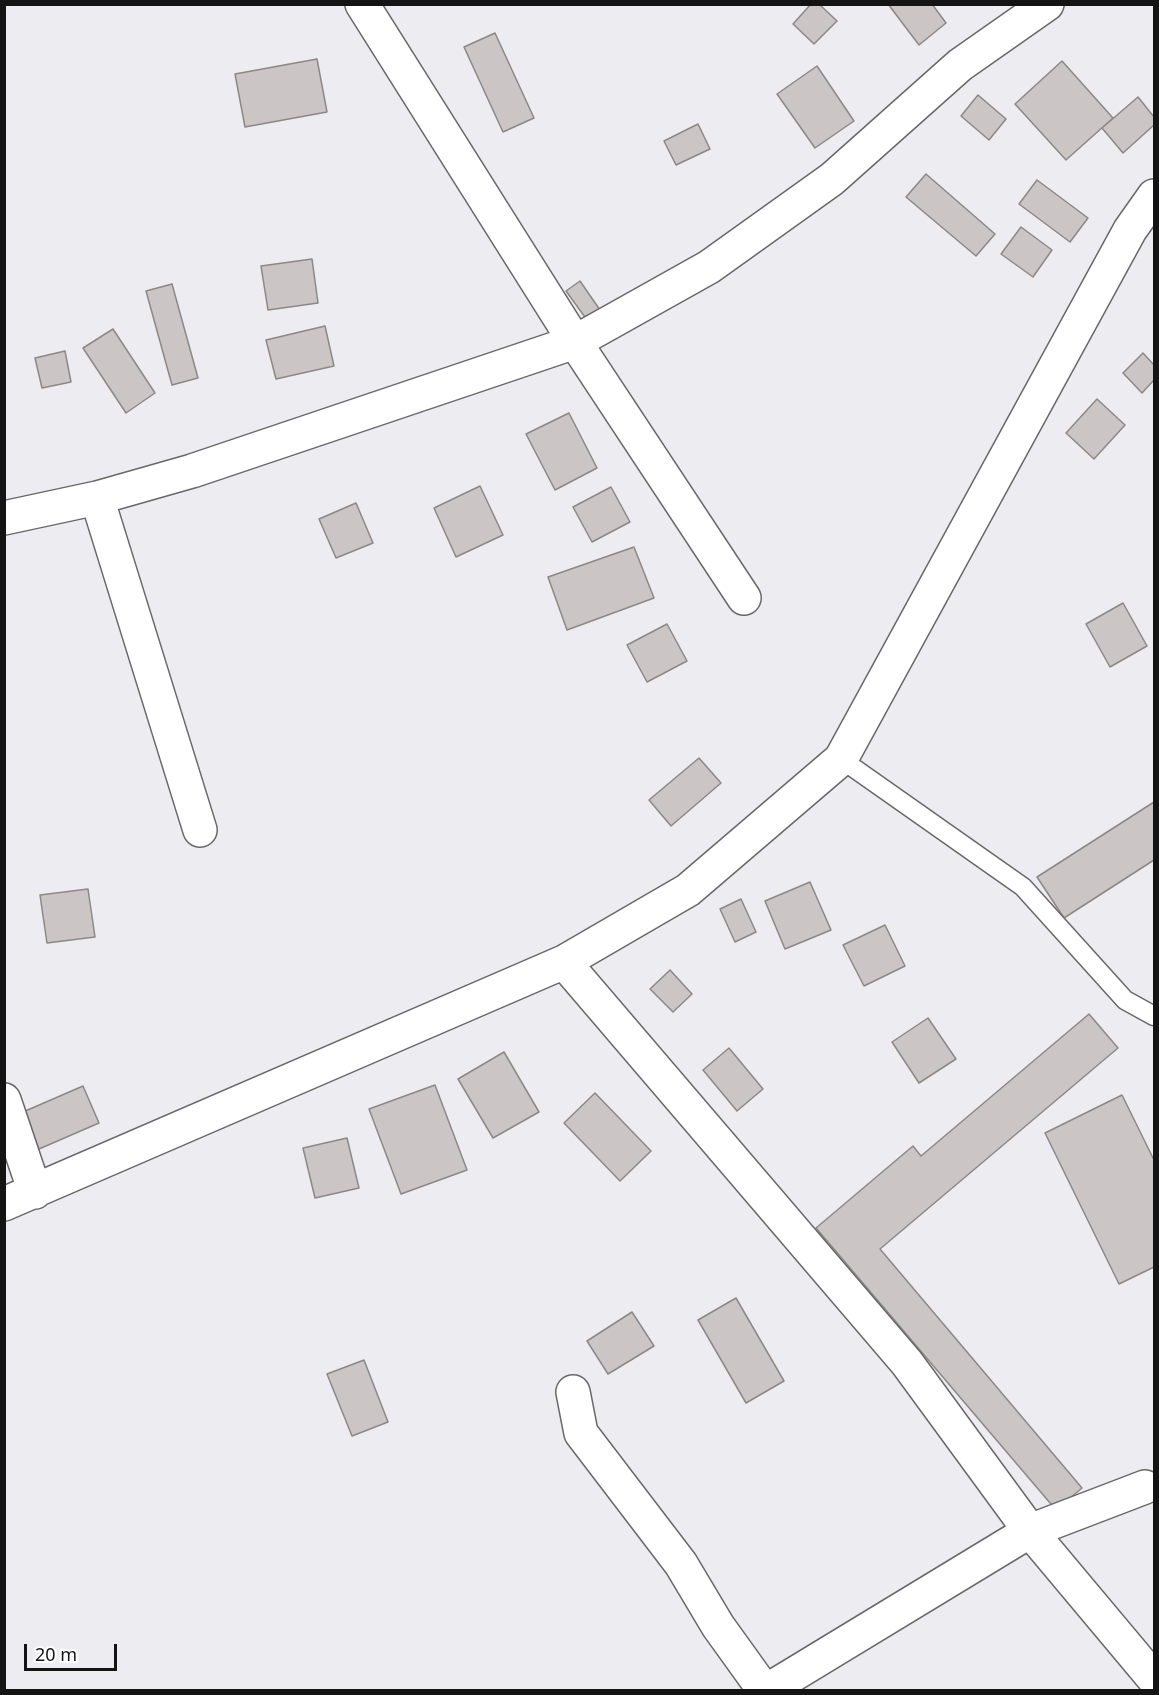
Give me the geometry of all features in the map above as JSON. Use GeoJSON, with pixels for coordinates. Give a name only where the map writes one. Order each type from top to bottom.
{"type":"FeatureCollection","features":[{"type":"Feature","properties":{"kind":"street"},"geometry":{"type":"LineString","coordinates":[[362,4],[575,342],[744,598]]}},
{"type":"Feature","properties":{"kind":"street"},"geometry":{"type":"LineString","coordinates":[[4,518],[97,498],[192,471],[575,342],[709,267],[832,179],[960,65],[1047,4]]}},
{"type":"Feature","properties":{"kind":"street"},"geometry":{"type":"LineString","coordinates":[[4,1204],[564,962],[688,890],[841,759],[1130,230],[1155,196]]}},
{"type":"Feature","properties":{"kind":"street"},"geometry":{"type":"LineString","coordinates":[[97,498],[200,830]]}},
{"type":"Feature","properties":{"kind":"street"},"geometry":{"type":"LineString","coordinates":[[564,962],[906,1363],[1030,1532],[1155,1679]]}},
{"type":"Feature","properties":{"kind":"street"},"geometry":{"type":"LineString","coordinates":[[4,1100],[35,1192]]}},
{"type":"Feature","properties":{"kind":"street"},"geometry":{"type":"LineString","coordinates":[[573,1392],[581,1433],[681,1564],[718,1626],[766,1690],[1030,1532],[1145,1486]]}},
{"type":"Feature","properties":{"kind":"lane"},"geometry":{"type":"LineString","coordinates":[[841,759],[1023,887],[1125,1000],[1155,1016]]}},
{"type":"Feature","properties":{"kind":"building"},"geometry":{"type":"Polygon","coordinates":[[[811,4],[819,4],[837,21],[814,44],[793,24],[811,4]]]}},
{"type":"Feature","properties":{"kind":"building"},"geometry":{"type":"Polygon","coordinates":[[[888,4],[932,4],[946,23],[919,45],[888,4]]]}},
{"type":"Feature","properties":{"kind":"building"},"geometry":{"type":"Polygon","coordinates":[[[495,33],[534,118],[503,132],[464,47],[495,33]]]}},
{"type":"Feature","properties":{"kind":"building"},"geometry":{"type":"Polygon","coordinates":[[[317,59],[327,112],[245,127],[235,74],[317,59]]]}},
{"type":"Feature","properties":{"kind":"building"},"geometry":{"type":"Polygon","coordinates":[[[1062,61],[1113,118],[1066,160],[1015,104],[1062,61]]]}},
{"type":"Feature","properties":{"kind":"building"},"geometry":{"type":"Polygon","coordinates":[[[817,66],[854,121],[815,148],[777,94],[817,66]]]}},
{"type":"Feature","properties":{"kind":"building"},"geometry":{"type":"Polygon","coordinates":[[[978,95],[1006,119],[989,140],[961,116],[978,95]]]}},
{"type":"Feature","properties":{"kind":"building"},"geometry":{"type":"Polygon","coordinates":[[[1138,97],[1154,117],[1154,125],[1123,153],[1102,128],[1138,97]]]}},
{"type":"Feature","properties":{"kind":"building"},"geometry":{"type":"Polygon","coordinates":[[[698,124],[710,149],[676,165],[664,141],[698,124]]]}},
{"type":"Feature","properties":{"kind":"building"},"geometry":{"type":"Polygon","coordinates":[[[926,174],[995,234],[976,256],[906,197],[926,174]]]}},
{"type":"Feature","properties":{"kind":"building"},"geometry":{"type":"Polygon","coordinates":[[[1037,180],[1088,218],[1070,242],[1019,204],[1037,180]]]}},
{"type":"Feature","properties":{"kind":"building"},"geometry":{"type":"Polygon","coordinates":[[[1021,227],[1052,250],[1033,277],[1001,254],[1021,227]]]}},
{"type":"Feature","properties":{"kind":"building"},"geometry":{"type":"Polygon","coordinates":[[[312,259],[318,303],[268,310],[261,266],[312,259]]]}},
{"type":"Feature","properties":{"kind":"building"},"geometry":{"type":"Polygon","coordinates":[[[580,281],[600,310],[587,320],[566,291],[580,281]]]}},
{"type":"Feature","properties":{"kind":"building"},"geometry":{"type":"Polygon","coordinates":[[[172,284],[198,378],[172,385],[146,291],[172,284]]]}},
{"type":"Feature","properties":{"kind":"building"},"geometry":{"type":"Polygon","coordinates":[[[325,326],[334,366],[276,379],[266,340],[325,326]]]}},
{"type":"Feature","properties":{"kind":"building"},"geometry":{"type":"Polygon","coordinates":[[[113,329],[155,393],[126,413],[83,348],[113,329]]]}},
{"type":"Feature","properties":{"kind":"building"},"geometry":{"type":"Polygon","coordinates":[[[65,351],[71,382],[42,388],[35,358],[65,351]]]}},
{"type":"Feature","properties":{"kind":"building"},"geometry":{"type":"Polygon","coordinates":[[[1143,353],[1154,365],[1154,380],[1142,393],[1123,373],[1143,353]]]}},
{"type":"Feature","properties":{"kind":"building"},"geometry":{"type":"Polygon","coordinates":[[[1097,399],[1125,425],[1094,459],[1066,433],[1097,399]]]}},
{"type":"Feature","properties":{"kind":"building"},"geometry":{"type":"Polygon","coordinates":[[[569,413],[597,468],[555,490],[526,434],[569,413]]]}},
{"type":"Feature","properties":{"kind":"building"},"geometry":{"type":"Polygon","coordinates":[[[480,486],[503,535],[456,557],[434,508],[480,486]]]}},
{"type":"Feature","properties":{"kind":"building"},"geometry":{"type":"Polygon","coordinates":[[[611,487],[630,522],[592,542],[573,507],[611,487]]]}},
{"type":"Feature","properties":{"kind":"building"},"geometry":{"type":"Polygon","coordinates":[[[356,503],[373,543],[336,558],[319,519],[356,503]]]}},
{"type":"Feature","properties":{"kind":"building"},"geometry":{"type":"Polygon","coordinates":[[[634,547],[654,598],[567,630],[548,577],[634,547]]]}},
{"type":"Feature","properties":{"kind":"building"},"geometry":{"type":"Polygon","coordinates":[[[1123,603],[1147,646],[1110,667],[1086,624],[1123,603]]]}},
{"type":"Feature","properties":{"kind":"building"},"geometry":{"type":"Polygon","coordinates":[[[667,624],[687,661],[647,682],[627,645],[667,624]]]}},
{"type":"Feature","properties":{"kind":"building"},"geometry":{"type":"Polygon","coordinates":[[[699,758],[721,783],[671,826],[649,800],[699,758]]]}},
{"type":"Feature","properties":{"kind":"building"},"geometry":{"type":"Polygon","coordinates":[[[1154,802],[1154,860],[1064,918],[1037,877],[1154,802]]]}},
{"type":"Feature","properties":{"kind":"building"},"geometry":{"type":"Polygon","coordinates":[[[810,882],[831,930],[785,949],[765,901],[810,882]]]}},
{"type":"Feature","properties":{"kind":"building"},"geometry":{"type":"Polygon","coordinates":[[[88,889],[95,937],[47,943],[40,895],[88,889]]]}},
{"type":"Feature","properties":{"kind":"building"},"geometry":{"type":"Polygon","coordinates":[[[741,899],[756,932],[735,942],[720,909],[741,899]]]}},
{"type":"Feature","properties":{"kind":"building"},"geometry":{"type":"Polygon","coordinates":[[[885,925],[905,966],[864,986],[843,945],[885,925]]]}},
{"type":"Feature","properties":{"kind":"building"},"geometry":{"type":"Polygon","coordinates":[[[670,970],[692,994],[673,1012],[650,989],[670,970]]]}},
{"type":"Feature","properties":{"kind":"building"},"geometry":{"type":"Polygon","coordinates":[[[1089,1014],[1118,1048],[880,1249],[1082,1488],[1056,1510],[816,1228],[913,1146],[921,1156],[1089,1014]]]}},
{"type":"Feature","properties":{"kind":"building"},"geometry":{"type":"Polygon","coordinates":[[[928,1018],[956,1059],[919,1083],[892,1042],[928,1018]]]}},
{"type":"Feature","properties":{"kind":"building"},"geometry":{"type":"Polygon","coordinates":[[[729,1048],[763,1089],[737,1111],[703,1070],[729,1048]]]}},
{"type":"Feature","properties":{"kind":"building"},"geometry":{"type":"Polygon","coordinates":[[[504,1052],[539,1112],[493,1138],[458,1079],[504,1052]]]}},
{"type":"Feature","properties":{"kind":"building"},"geometry":{"type":"Polygon","coordinates":[[[435,1085],[467,1170],[401,1194],[369,1109],[435,1085]]]}},
{"type":"Feature","properties":{"kind":"building"},"geometry":{"type":"Polygon","coordinates":[[[83,1086],[99,1123],[39,1149],[23,1112],[83,1086]]]}},
{"type":"Feature","properties":{"kind":"building"},"geometry":{"type":"Polygon","coordinates":[[[595,1093],[651,1151],[620,1181],[564,1123],[595,1093]]]}},
{"type":"Feature","properties":{"kind":"building"},"geometry":{"type":"Polygon","coordinates":[[[1122,1095],[1154,1160],[1154,1267],[1119,1284],[1045,1133],[1122,1095]]]}},
{"type":"Feature","properties":{"kind":"building"},"geometry":{"type":"Polygon","coordinates":[[[347,1138],[359,1188],[315,1198],[303,1148],[347,1138]]]}},
{"type":"Feature","properties":{"kind":"building"},"geometry":{"type":"Polygon","coordinates":[[[736,1298],[784,1381],[746,1403],[698,1320],[736,1298]]]}},
{"type":"Feature","properties":{"kind":"building"},"geometry":{"type":"Polygon","coordinates":[[[632,1312],[654,1346],[608,1374],[587,1341],[632,1312]]]}},
{"type":"Feature","properties":{"kind":"building"},"geometry":{"type":"Polygon","coordinates":[[[364,1360],[388,1422],[352,1436],[327,1374],[364,1360]]]}}]}
